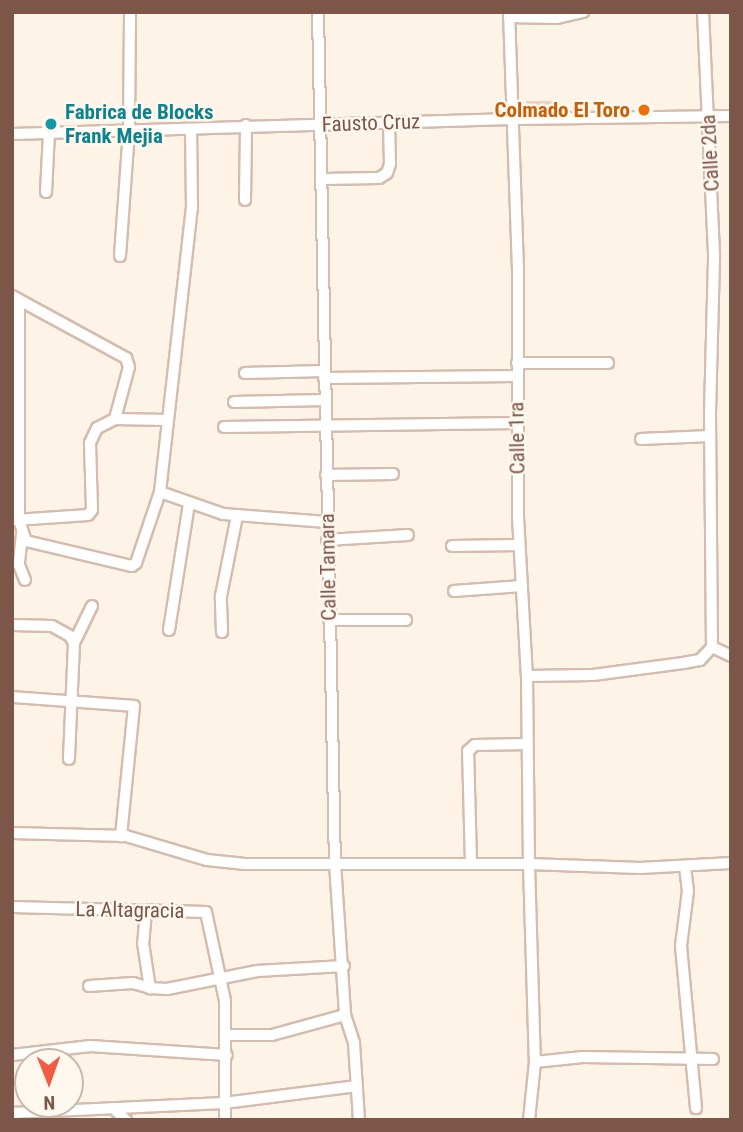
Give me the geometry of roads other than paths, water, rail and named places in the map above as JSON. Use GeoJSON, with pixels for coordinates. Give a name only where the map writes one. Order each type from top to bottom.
{"type":"FeatureCollection","features":[{"type":"Feature","properties":{"kind":"street"},"geometry":{"type":"LineString","coordinates":[[120,256],[129,130],[130,12]]}},
{"type":"Feature","properties":{"kind":"street","name":"Calle Tamara"},"geometry":{"type":"LineString","coordinates":[[318,12],[335,863],[344,966],[345,1015],[354,1043],[359,1120]]}},
{"type":"Feature","properties":{"kind":"street"},"geometry":{"type":"LineString","coordinates":[[509,15],[557,18],[583,12]]}},
{"type":"Feature","properties":{"kind":"street","name":"Calle 2da"},"geometry":{"type":"LineString","coordinates":[[703,12],[715,254],[710,436],[712,646]]}},
{"type":"Feature","properties":{"kind":"street","name":"Calle 1ra"},"geometry":{"type":"LineString","coordinates":[[509,15],[518,269],[516,376],[519,545],[527,676],[528,864],[536,1062],[529,1120]]}},
{"type":"Feature","properties":{"kind":"street","name":"Fausto Cruz"},"geometry":{"type":"LineString","coordinates":[[12,134],[246,125],[731,116]]}},
{"type":"Feature","properties":{"kind":"street"},"geometry":{"type":"LineString","coordinates":[[323,180],[379,177],[387,173],[390,163],[389,122]]}},
{"type":"Feature","properties":{"kind":"street"},"geometry":{"type":"LineString","coordinates":[[245,200],[246,125]]}},
{"type":"Feature","properties":{"kind":"street"},"geometry":{"type":"LineString","coordinates":[[18,523],[30,545],[132,566],[160,492],[192,208],[191,129]]}},
{"type":"Feature","properties":{"kind":"street"},"geometry":{"type":"LineString","coordinates":[[47,192],[49,132]]}},
{"type":"Feature","properties":{"kind":"street"},"geometry":{"type":"LineString","coordinates":[[25,580],[19,565],[15,487],[16,298],[127,358],[129,367],[116,419]]}},
{"type":"Feature","properties":{"kind":"street"},"geometry":{"type":"LineString","coordinates":[[517,363],[608,363]]}},
{"type":"Feature","properties":{"kind":"street"},"geometry":{"type":"LineString","coordinates":[[245,373],[516,376]]}},
{"type":"Feature","properties":{"kind":"street"},"geometry":{"type":"LineString","coordinates":[[234,402],[325,400]]}},
{"type":"Feature","properties":{"kind":"street"},"geometry":{"type":"LineString","coordinates":[[18,523],[88,515],[92,510],[89,452],[92,435],[97,428],[116,419],[167,420]]}},
{"type":"Feature","properties":{"kind":"street"},"geometry":{"type":"LineString","coordinates":[[224,427],[517,423]]}},
{"type":"Feature","properties":{"kind":"street"},"geometry":{"type":"LineString","coordinates":[[641,439],[710,436]]}},
{"type":"Feature","properties":{"kind":"street"},"geometry":{"type":"LineString","coordinates":[[326,475],[393,474]]}},
{"type":"Feature","properties":{"kind":"street"},"geometry":{"type":"LineString","coordinates":[[160,492],[189,504],[236,516],[327,522]]}},
{"type":"Feature","properties":{"kind":"street"},"geometry":{"type":"LineString","coordinates":[[169,630],[189,504]]}},
{"type":"Feature","properties":{"kind":"street"},"geometry":{"type":"LineString","coordinates":[[222,632],[221,596],[236,516]]}},
{"type":"Feature","properties":{"kind":"street"},"geometry":{"type":"LineString","coordinates":[[327,540],[408,535]]}},
{"type":"Feature","properties":{"kind":"street"},"geometry":{"type":"LineString","coordinates":[[452,546],[519,545]]}},
{"type":"Feature","properties":{"kind":"street"},"geometry":{"type":"LineString","coordinates":[[454,591],[522,586]]}},
{"type":"Feature","properties":{"kind":"street"},"geometry":{"type":"LineString","coordinates":[[74,643],[92,606]]}},
{"type":"Feature","properties":{"kind":"street"},"geometry":{"type":"LineString","coordinates":[[329,620],[406,621]]}},
{"type":"Feature","properties":{"kind":"street"},"geometry":{"type":"LineString","coordinates":[[12,625],[52,626],[71,636],[74,643],[69,759]]}},
{"type":"Feature","properties":{"kind":"street"},"geometry":{"type":"LineString","coordinates":[[527,676],[593,675],[683,663],[700,660],[712,646],[731,656]]}},
{"type":"Feature","properties":{"kind":"street"},"geometry":{"type":"LineString","coordinates":[[12,697],[130,704],[135,709],[121,836]]}},
{"type":"Feature","properties":{"kind":"street"},"geometry":{"type":"LineString","coordinates":[[471,863],[468,751],[475,745],[527,744]]}},
{"type":"Feature","properties":{"kind":"street"},"geometry":{"type":"LineString","coordinates":[[12,833],[121,836],[207,860],[243,864],[471,863],[685,867],[731,863]]}},
{"type":"Feature","properties":{"kind":"street"},"geometry":{"type":"LineString","coordinates":[[685,867],[688,891],[681,946],[696,1108]]}},
{"type":"Feature","properties":{"kind":"street","name":"La Altagracia"},"geometry":{"type":"LineString","coordinates":[[12,907],[206,912],[220,979],[226,1035],[225,1120]]}},
{"type":"Feature","properties":{"kind":"street"},"geometry":{"type":"LineString","coordinates":[[146,911],[143,943],[150,988]]}},
{"type":"Feature","properties":{"kind":"street"},"geometry":{"type":"LineString","coordinates":[[89,986],[133,983],[167,989],[257,971],[344,966]]}},
{"type":"Feature","properties":{"kind":"street"},"geometry":{"type":"LineString","coordinates":[[226,1035],[272,1035],[345,1015]]}},
{"type":"Feature","properties":{"kind":"street"},"geometry":{"type":"LineString","coordinates":[[12,1055],[90,1046],[227,1055]]}},
{"type":"Feature","properties":{"kind":"street"},"geometry":{"type":"LineString","coordinates":[[536,1062],[583,1057],[713,1059]]}},
{"type":"Feature","properties":{"kind":"street"},"geometry":{"type":"LineString","coordinates":[[12,1113],[224,1103],[357,1086]]}},
{"type":"Feature","properties":{"kind":"street"},"geometry":{"type":"LineString","coordinates":[[113,1108],[126,1120]]}},
{"type":"Feature","properties":{"kind":"place","name":"Colmado El Toro"},"geometry":{"type":"Point","coordinates":[644,110]}},
{"type":"Feature","properties":{"kind":"place","name":"Fabrica de Blocks Frank Mejia"},"geometry":{"type":"Point","coordinates":[51,124]}}]}
